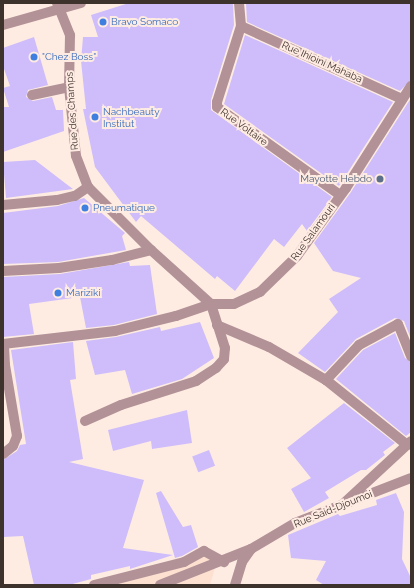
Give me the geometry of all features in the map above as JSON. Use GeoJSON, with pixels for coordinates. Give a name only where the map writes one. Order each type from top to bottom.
{"type":"FeatureCollection","features":[{"type":"Feature","properties":{"kind":"street"},"geometry":{"type":"LineString","coordinates":[[3,25],[57,6],[81,3]]}},
{"type":"Feature","properties":{"kind":"street","name":"Rue Voltaire"},"geometry":{"type":"LineString","coordinates":[[239,3],[241,26],[217,102],[217,107],[340,195]]}},
{"type":"Feature","properties":{"kind":"street","name":"Rue des Champs"},"geometry":{"type":"LineString","coordinates":[[57,6],[70,35],[69,87],[76,156],[88,187],[151,250],[211,304]]}},
{"type":"Feature","properties":{"kind":"street","name":"Rue Ihioini Mahaba"},"geometry":{"type":"LineString","coordinates":[[241,26],[402,99]]}},
{"type":"Feature","properties":{"kind":"street","name":"Rue Salamouri"},"geometry":{"type":"LineString","coordinates":[[3,344],[115,330],[211,304],[234,304],[260,292],[297,256],[340,195],[411,86]]}},
{"type":"Feature","properties":{"kind":"street"},"geometry":{"type":"LineString","coordinates":[[32,95],[69,87]]}},
{"type":"Feature","properties":{"kind":"street"},"geometry":{"type":"LineString","coordinates":[[3,205],[57,200],[75,196],[88,187]]}},
{"type":"Feature","properties":{"kind":"street"},"geometry":{"type":"LineString","coordinates":[[3,271],[60,268],[112,260],[151,250]]}},
{"type":"Feature","properties":{"kind":"street"},"geometry":{"type":"LineString","coordinates":[[85,421],[121,405],[196,381],[216,368],[224,359],[225,348],[211,304]]}},
{"type":"Feature","properties":{"kind":"street"},"geometry":{"type":"LineString","coordinates":[[326,380],[359,345],[398,324],[411,356]]}},
{"type":"Feature","properties":{"kind":"street"},"geometry":{"type":"LineString","coordinates":[[217,325],[269,347],[326,380],[409,443],[340,507]]}},
{"type":"Feature","properties":{"kind":"street"},"geometry":{"type":"LineString","coordinates":[[3,344],[17,436],[13,446],[3,454]]}},
{"type":"Feature","properties":{"kind":"street","name":"Rue Said-Djoumoi"},"geometry":{"type":"LineString","coordinates":[[235,585],[242,562],[251,549],[295,523],[340,507],[411,478]]}},
{"type":"Feature","properties":{"kind":"street"},"geometry":{"type":"LineString","coordinates":[[160,585],[224,562],[251,549]]}},
{"type":"Feature","properties":{"kind":"street"},"geometry":{"type":"LineString","coordinates":[[94,585],[184,562],[204,551],[224,562]]}},
{"type":"Feature","properties":{"kind":"shaded area"},"geometry":{"type":"Polygon","coordinates":[[[208,553],[215,568],[210,585],[108,585],[208,553]]]}},
{"type":"Feature","properties":{"kind":"building"},"geometry":{"type":"Polygon","coordinates":[[[129,3],[233,3],[234,25],[211,100],[211,110],[332,197],[307,231],[302,224],[284,247],[274,239],[235,291],[217,276],[215,279],[141,216],[136,222],[95,167],[83,109],[86,109],[81,61],[83,37],[98,37],[91,15],[129,3]]]}},
{"type":"Feature","properties":{"kind":"building"},"geometry":{"type":"Polygon","coordinates":[[[246,3],[411,3],[411,80],[400,91],[247,22],[246,3]]]}},
{"type":"Feature","properties":{"kind":"building"},"geometry":{"type":"Polygon","coordinates":[[[245,35],[393,102],[339,186],[224,104],[245,35]]]}},
{"type":"Feature","properties":{"kind":"building"},"geometry":{"type":"Polygon","coordinates":[[[34,37],[48,85],[28,90],[26,97],[33,101],[52,97],[56,110],[63,110],[64,131],[3,152],[3,107],[9,107],[3,88],[10,86],[3,66],[3,48],[34,37]]]}},
{"type":"Feature","properties":{"kind":"building"},"geometry":{"type":"Polygon","coordinates":[[[411,98],[411,339],[404,321],[395,318],[356,339],[325,372],[298,353],[338,312],[329,299],[361,278],[333,271],[314,243],[351,192],[411,98]]]}},
{"type":"Feature","properties":{"kind":"building"},"geometry":{"type":"Polygon","coordinates":[[[35,160],[73,189],[6,198],[3,162],[35,160]]]}},
{"type":"Feature","properties":{"kind":"building"},"geometry":{"type":"Polygon","coordinates":[[[84,198],[125,233],[122,236],[126,250],[58,262],[3,264],[3,213],[58,206],[84,198]]]}},
{"type":"Feature","properties":{"kind":"building"},"geometry":{"type":"Polygon","coordinates":[[[129,262],[130,266],[150,265],[157,314],[114,325],[86,328],[80,297],[29,304],[34,334],[3,337],[3,277],[60,274],[129,262]]]}},
{"type":"Feature","properties":{"kind":"building"},"geometry":{"type":"Polygon","coordinates":[[[200,322],[214,358],[182,379],[132,394],[125,370],[95,375],[86,341],[116,337],[160,327],[161,331],[200,322]]]}},
{"type":"Feature","properties":{"kind":"building"},"geometry":{"type":"Polygon","coordinates":[[[395,333],[405,358],[411,362],[411,432],[406,436],[336,379],[363,350],[395,333]]]}},
{"type":"Feature","properties":{"kind":"building"},"geometry":{"type":"Polygon","coordinates":[[[73,342],[76,379],[70,380],[83,459],[69,462],[144,480],[123,548],[173,555],[130,569],[130,566],[91,575],[91,579],[69,585],[34,585],[23,536],[3,537],[3,460],[17,451],[20,445],[26,444],[11,350],[73,342]]]}},
{"type":"Feature","properties":{"kind":"building"},"geometry":{"type":"Polygon","coordinates":[[[344,403],[395,443],[383,452],[385,455],[366,470],[361,470],[325,492],[329,498],[304,512],[291,489],[311,478],[287,448],[344,403]]]}},
{"type":"Feature","properties":{"kind":"building"},"geometry":{"type":"Polygon","coordinates":[[[187,410],[192,443],[152,449],[151,441],[113,451],[108,430],[187,410]]]}},
{"type":"Feature","properties":{"kind":"building"},"geometry":{"type":"Polygon","coordinates":[[[209,450],[215,466],[198,472],[192,456],[209,450]]]}},
{"type":"Feature","properties":{"kind":"building"},"geometry":{"type":"Polygon","coordinates":[[[161,491],[183,527],[191,525],[198,547],[182,556],[175,558],[156,493],[161,491]]]}},
{"type":"Feature","properties":{"kind":"building"},"geometry":{"type":"Polygon","coordinates":[[[396,493],[404,512],[402,559],[411,578],[411,585],[324,585],[316,580],[326,561],[291,558],[288,535],[338,514],[340,516],[377,505],[376,500],[396,493]]]}},
{"type":"Feature","properties":{"kind":"place","name":"Bravo Somaco"},"geometry":{"type":"Point","coordinates":[103,22]}},
{"type":"Feature","properties":{"kind":"place","name":"\"Chez Boss\""},"geometry":{"type":"Point","coordinates":[34,57]}},
{"type":"Feature","properties":{"kind":"place","name":"Nachbeauty Institut"},"geometry":{"type":"Point","coordinates":[95,117]}},
{"type":"Feature","properties":{"kind":"place","name":"Mayotte Hebdo"},"geometry":{"type":"Point","coordinates":[380,179]}},
{"type":"Feature","properties":{"kind":"place","name":"Pneumatique"},"geometry":{"type":"Point","coordinates":[85,208]}},
{"type":"Feature","properties":{"kind":"place","name":"Mariziki"},"geometry":{"type":"Point","coordinates":[58,293]}}]}
